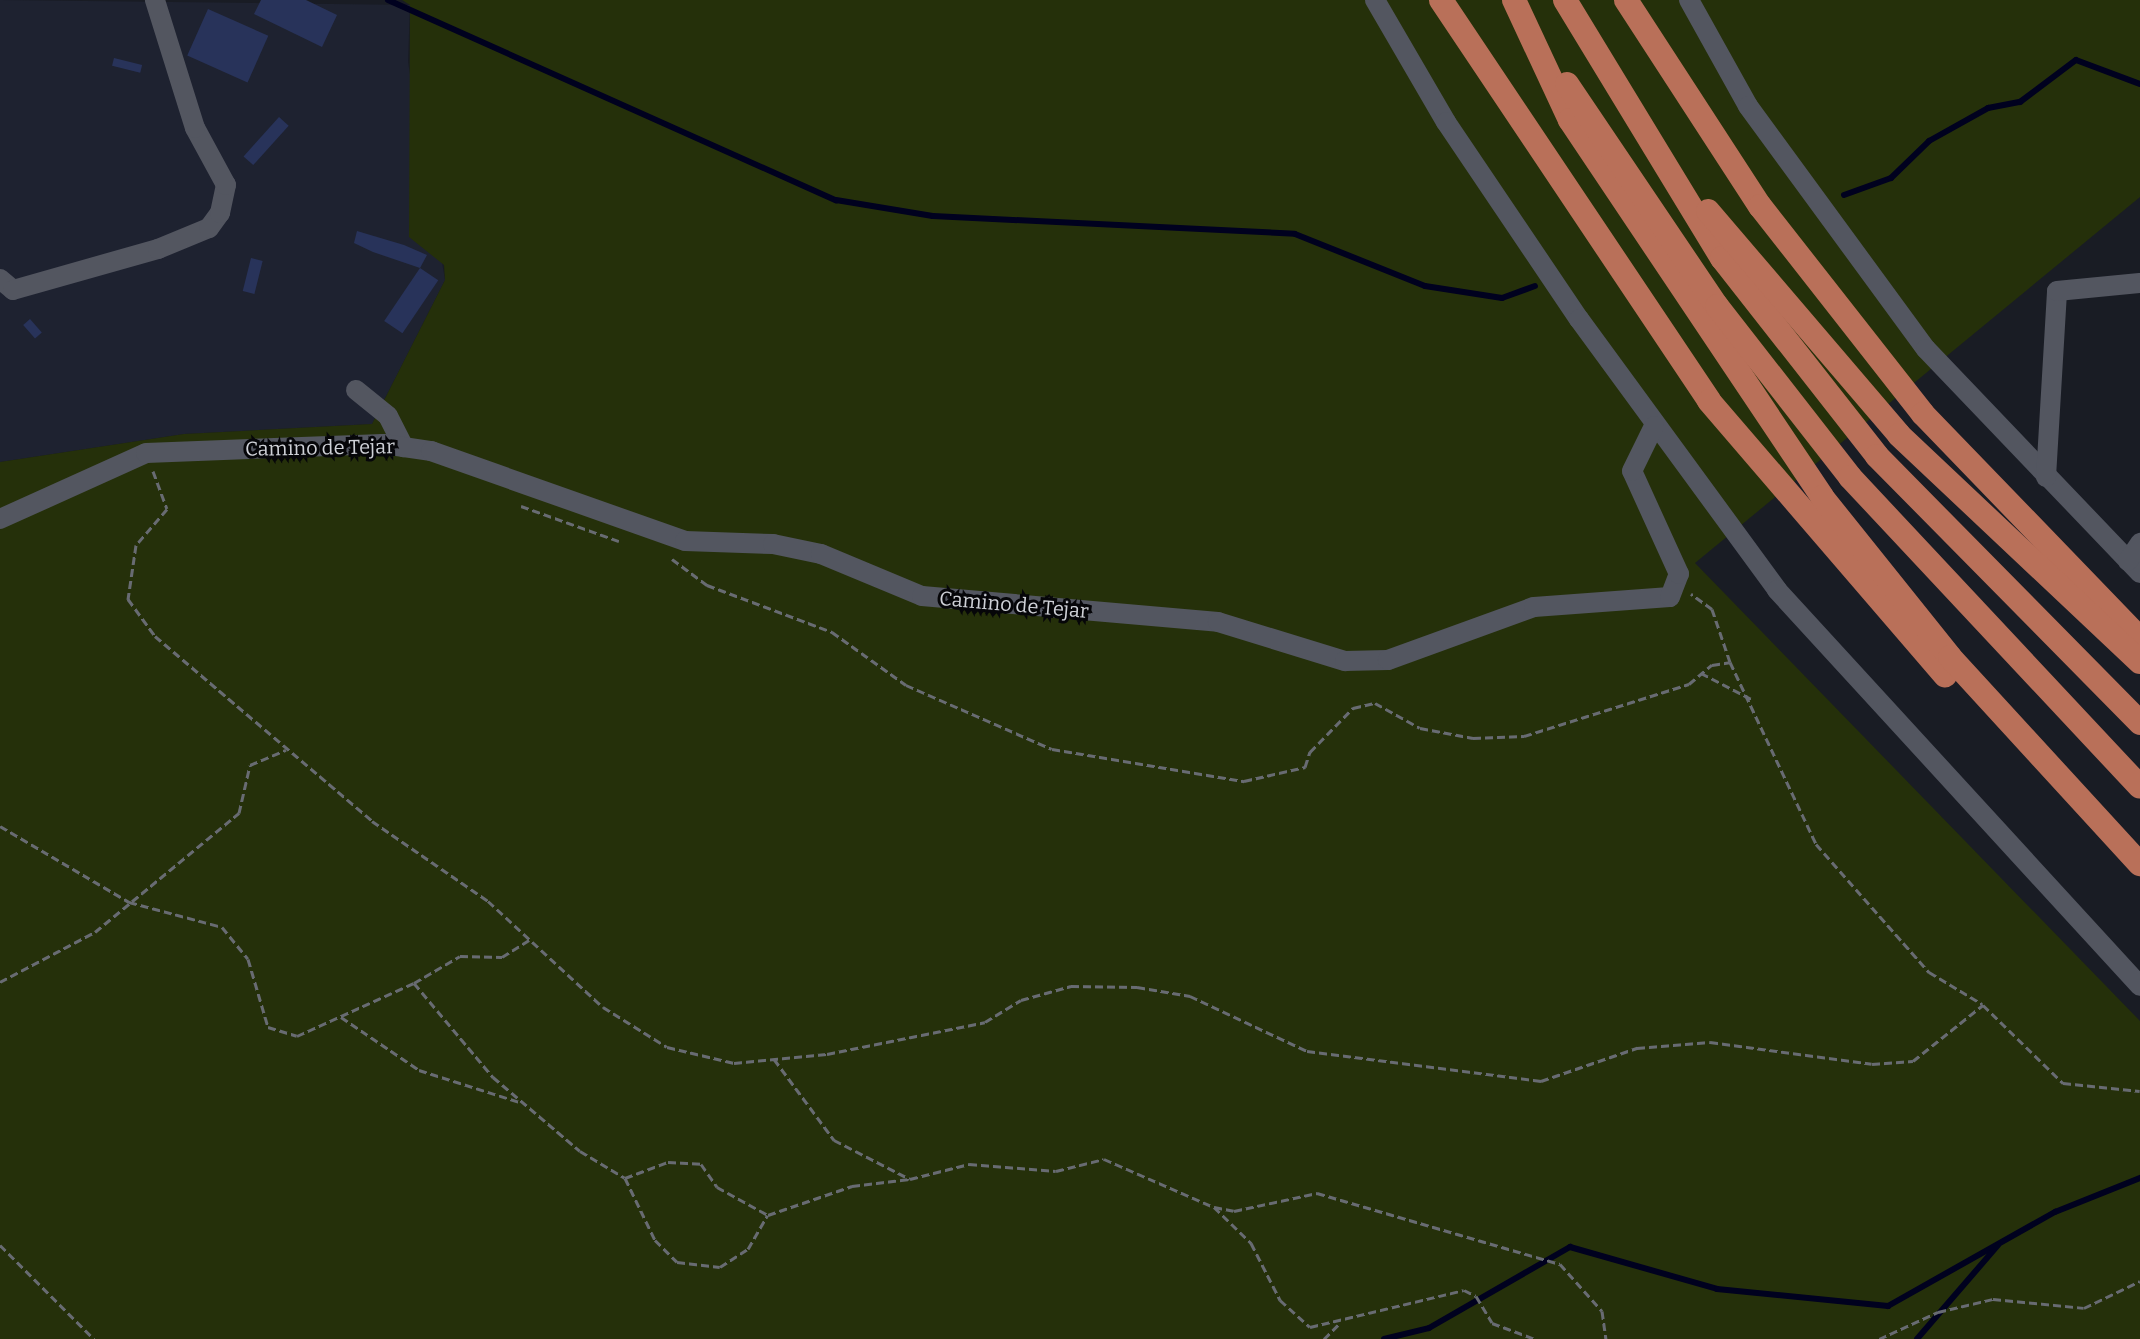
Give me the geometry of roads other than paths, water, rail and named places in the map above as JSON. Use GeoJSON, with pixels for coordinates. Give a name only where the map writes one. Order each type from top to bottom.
{"type":"FeatureCollection","features":[{"type":"Feature","properties":{"kind":"highway"},"geometry":{"type":"LineString","coordinates":[[1441,0],[1709,401],[1940,670],[2106,828]]}},
{"type":"Feature","properties":{"kind":"highway"},"geometry":{"type":"LineString","coordinates":[[1515,0],[1570,120],[1822,497],[1950,657],[2140,864]]}},
{"type":"Feature","properties":{"kind":"highway"},"geometry":{"type":"LineString","coordinates":[[1515,0],[1717,306],[1850,477],[2140,787]]}},
{"type":"Feature","properties":{"kind":"highway"},"geometry":{"type":"LineString","coordinates":[[1565,0],[1722,258],[1877,456],[2140,723]]}},
{"type":"Feature","properties":{"kind":"highway"},"geometry":{"type":"LineString","coordinates":[[1626,0],[1760,206],[1923,414],[2140,639]]}},
{"type":"Feature","properties":{"kind":"highway"},"geometry":{"type":"LineString","coordinates":[[1647,138],[1899,435],[2140,662]]}},
{"type":"Feature","properties":{"kind":"lane"},"geometry":{"type":"LineString","coordinates":[[0,279],[13,290],[158,249],[209,228],[220,213],[226,185],[195,128],[155,0]]}},
{"type":"Feature","properties":{"kind":"lane"},"geometry":{"type":"LineString","coordinates":[[1375,0],[1446,122],[1654,426],[1777,590],[2140,986]]}},
{"type":"Feature","properties":{"kind":"lane"},"geometry":{"type":"LineString","coordinates":[[1689,0],[1748,106],[1825,218],[1926,349],[2134,567]]}},
{"type":"Feature","properties":{"kind":"lane"},"geometry":{"type":"LineString","coordinates":[[2046,477],[2057,291],[2140,283]]}},
{"type":"Feature","properties":{"kind":"lane"},"geometry":{"type":"LineString","coordinates":[[356,390],[388,416],[404,447]]}},
{"type":"Feature","properties":{"kind":"lane","name":"Camino de Tejar"},"geometry":{"type":"LineString","coordinates":[[0,519],[146,453],[404,447],[685,541],[773,544],[821,554],[922,596],[1218,622],[1345,661],[1439,647],[1534,607],[1670,597],[1679,574],[1632,471],[1654,426]]}},
{"type":"Feature","properties":{"kind":"lane"},"geometry":{"type":"LineString","coordinates":[[2134,567],[2140,543]]}},
{"type":"Feature","properties":{"kind":"waterway"},"geometry":{"type":"LineString","coordinates":[[388,0],[836,200],[933,216],[1295,234],[1425,286],[1502,298],[1535,286]]}},
{"type":"Feature","properties":{"kind":"waterway"},"geometry":{"type":"LineString","coordinates":[[1844,195],[1891,178],[1929,141],[1988,108],[2020,102],[2076,60],[2140,84]]}},
{"type":"Feature","properties":{"kind":"waterway"},"geometry":{"type":"LineString","coordinates":[[1384,1339],[1429,1328],[1570,1247],[1717,1289],[1888,1306],[2055,1212],[2140,1178]]}},
{"type":"Feature","properties":{"kind":"waterway"},"geometry":{"type":"LineString","coordinates":[[1917,1339],[1998,1245]]}}]}
